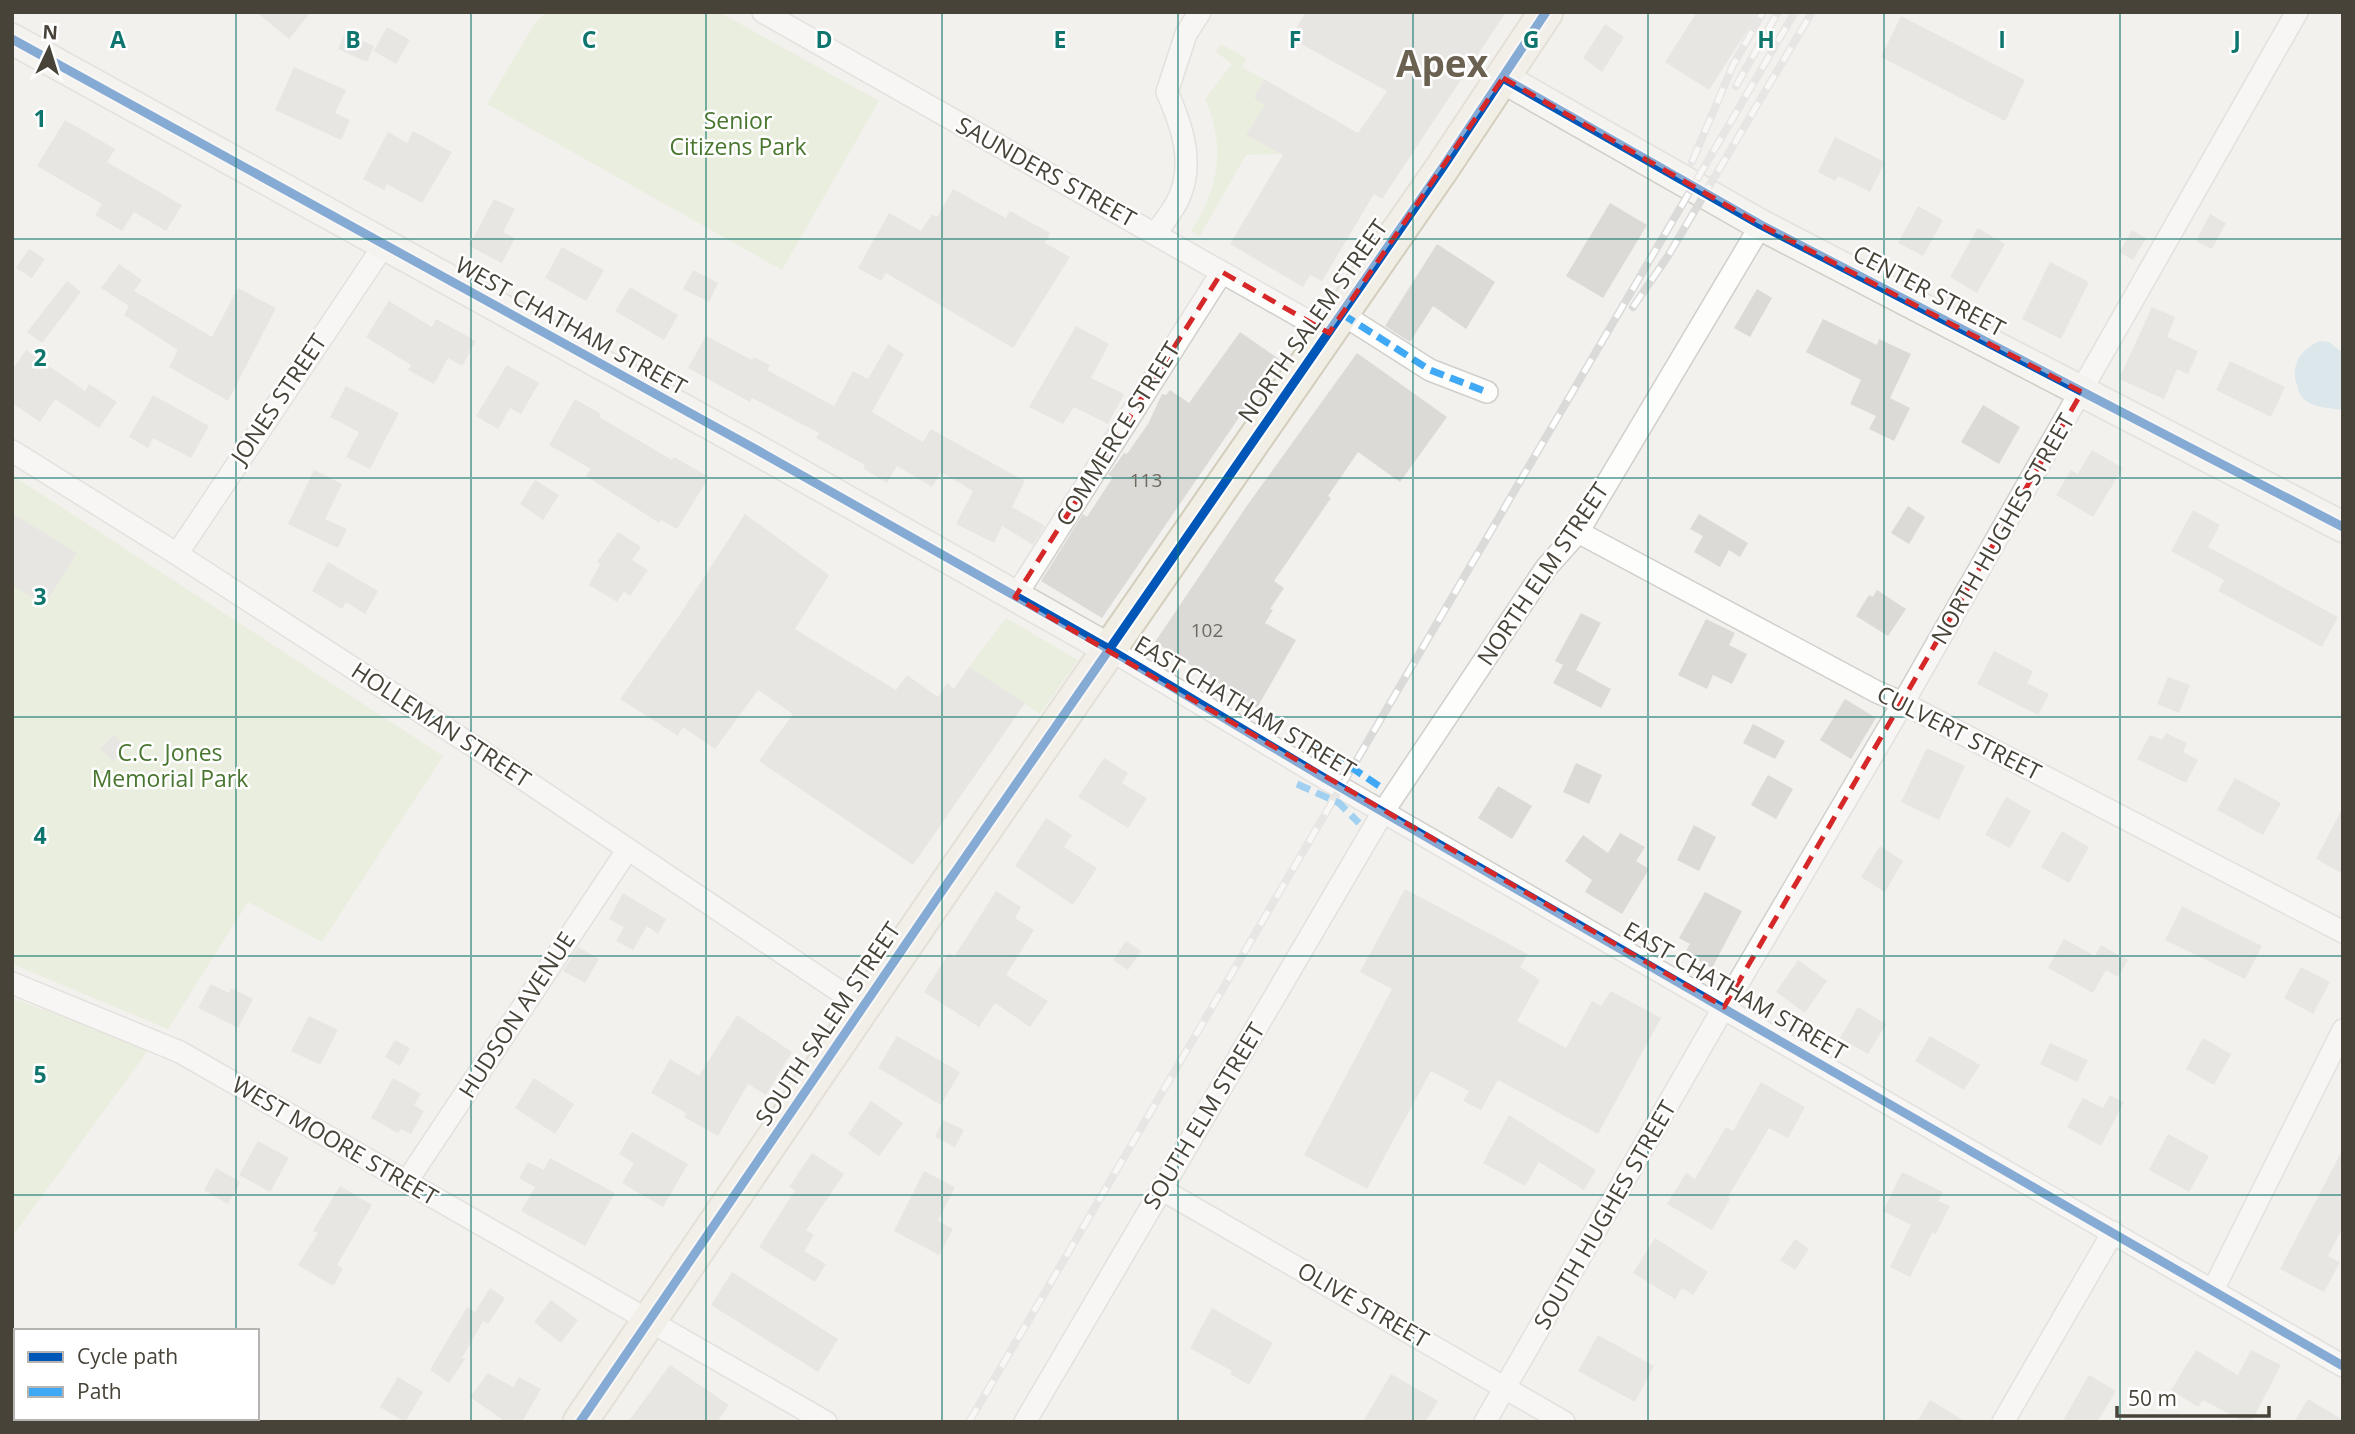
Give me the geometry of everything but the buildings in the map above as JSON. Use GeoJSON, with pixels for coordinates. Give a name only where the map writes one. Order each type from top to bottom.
{"type":"FeatureCollection","features":[{"type":"Feature","properties":{"kind":"main road","name":"NORTH SALEM STREET"},"geometry":{"type":"LineString","coordinates":[[1109,649],[1503,78],[1545,12]]}},
{"type":"Feature","properties":{"kind":"main road","name":"SOUTH SALEM STREET"},"geometry":{"type":"LineString","coordinates":[[580,1422],[1109,649]]}},
{"type":"Feature","properties":{"kind":"street","name":"SAUNDERS STREET"},"geometry":{"type":"LineString","coordinates":[[763,12],[1222,272],[1430,370],[1487,392]]}},
{"type":"Feature","properties":{"kind":"street"},"geometry":{"type":"LineString","coordinates":[[1156,233],[1178,200],[1186,171],[1185,136],[1167,92],[1186,34],[1200,12]]}},
{"type":"Feature","properties":{"kind":"street","name":"NORTH HUGHES STREET"},"geometry":{"type":"LineString","coordinates":[[1724,1007],[1903,703],[2297,12]]}},
{"type":"Feature","properties":{"kind":"street","name":"WEST CHATHAM STREET"},"geometry":{"type":"LineString","coordinates":[[12,39],[757,450],[1109,649]]}},
{"type":"Feature","properties":{"kind":"street","name":"CENTER STREET"},"geometry":{"type":"LineString","coordinates":[[1503,78],[1761,225],[2343,527]]}},
{"type":"Feature","properties":{"kind":"street","name":"NORTH ELM STREET"},"geometry":{"type":"LineString","coordinates":[[1383,811],[1546,568],[1578,532],[1761,225]]}},
{"type":"Feature","properties":{"kind":"street","name":"JONES STREET"},"geometry":{"type":"LineString","coordinates":[[177,554],[384,245]]}},
{"type":"Feature","properties":{"kind":"street","name":"COMMERCE STREET"},"geometry":{"type":"LineString","coordinates":[[1015,597],[1222,272]]}},
{"type":"Feature","properties":{"kind":"street","name":"HOLLEMAN STREET"},"geometry":{"type":"LineString","coordinates":[[12,452],[177,554],[555,799],[863,1007]]}},
{"type":"Feature","properties":{"kind":"street","name":"CULVERT STREET"},"geometry":{"type":"LineString","coordinates":[[1578,532],[1865,685],[2343,932]]}},
{"type":"Feature","properties":{"kind":"street","name":"EAST CHATHAM STREET"},"geometry":{"type":"LineString","coordinates":[[1109,649],[1383,811],[2343,1366]]}},
{"type":"Feature","properties":{"kind":"street","name":"SOUTH ELM STREET"},"geometry":{"type":"LineString","coordinates":[[1025,1422],[1383,811]]}},
{"type":"Feature","properties":{"kind":"street","name":"HUDSON AVENUE"},"geometry":{"type":"LineString","coordinates":[[407,1181],[628,849]]}},
{"type":"Feature","properties":{"kind":"street","name":"WEST MOORE STREET"},"geometry":{"type":"LineString","coordinates":[[12,983],[180,1052],[826,1422]]}},
{"type":"Feature","properties":{"kind":"street","name":"SOUTH HUGHES STREET"},"geometry":{"type":"LineString","coordinates":[[1485,1422],[1724,1007]]}},
{"type":"Feature","properties":{"kind":"street"},"geometry":{"type":"LineString","coordinates":[[2213,1290],[2343,1030]]}},
{"type":"Feature","properties":{"kind":"street","name":"OLIVE STREET"},"geometry":{"type":"LineString","coordinates":[[1161,1189],[1564,1422]]}},
{"type":"Feature","properties":{"kind":"street"},"geometry":{"type":"LineString","coordinates":[[2003,1422],[2113,1232]]}},
{"type":"Feature","properties":{"kind":"highlighted area"},"geometry":{"type":"Polygon","coordinates":[[[1503,78],[1761,225],[2082,392],[1724,1007],[1015,597],[1222,272],[1329,333],[1503,78]]]}},
{"type":"Feature","properties":{"kind":"green space","name":"Senior Citizens Park"},"geometry":{"type":"Polygon","coordinates":[[[546,12],[719,12],[879,101],[782,270],[487,104],[535,23],[546,12]]]}},
{"type":"Feature","properties":{"kind":"green space"},"geometry":{"type":"Polygon","coordinates":[[[1221,44],[1247,59],[1242,67],[1264,79],[1254,98],[1286,117],[1283,154],[1246,155],[1200,236],[1191,231],[1208,199],[1217,150],[1212,116],[1205,99],[1232,64],[1216,52],[1221,44]]]}},
{"type":"Feature","properties":{"kind":"green space","name":"C.C. Jones Memorial Park"},"geometry":{"type":"Polygon","coordinates":[[[12,475],[443,756],[322,942],[248,902],[168,1029],[12,964],[12,475]]]}},
{"type":"Feature","properties":{"kind":"green space"},"geometry":{"type":"Polygon","coordinates":[[[1006,618],[1078,660],[1040,714],[969,667],[1006,618]]]}},
{"type":"Feature","properties":{"kind":"green space"},"geometry":{"type":"Polygon","coordinates":[[[12,998],[149,1049],[12,1237],[12,998]]]}},
{"type":"Feature","properties":{"kind":"water"},"geometry":{"type":"Polygon","coordinates":[[[2320,341],[2329,342],[2343,353],[2343,410],[2313,405],[2303,398],[2298,389],[2295,378],[2296,364],[2307,348],[2320,341]]]}},
{"type":"Feature","properties":{"kind":"railway"},"geometry":{"type":"LineString","coordinates":[[1692,162],[1733,65],[1763,12]]}},
{"type":"Feature","properties":{"kind":"railway"},"geometry":{"type":"LineString","coordinates":[[1736,86],[1778,12]]}},
{"type":"Feature","properties":{"kind":"railway"},"geometry":{"type":"LineString","coordinates":[[969,1422],[1795,12]]}},
{"type":"Feature","properties":{"kind":"railway"},"geometry":{"type":"LineString","coordinates":[[1633,307],[1668,256],[1812,12]]}},
{"type":"Feature","properties":{"kind":"marked path"},"geometry":{"type":"LineString","coordinates":[[1342,314],[1430,370],[1487,392]]}},
{"type":"Feature","properties":{"kind":"marked path"},"geometry":{"type":"LineString","coordinates":[[1315,743],[1379,786]]}},
{"type":"Feature","properties":{"kind":"marked path"},"geometry":{"type":"LineString","coordinates":[[1297,784],[1339,803],[1359,823]]}},
{"type":"Feature","properties":{"kind":"cycle path"},"geometry":{"type":"LineString","coordinates":[[580,1422],[942,891],[1443,167],[1546,12]]}},
{"type":"Feature","properties":{"kind":"cycle path"},"geometry":{"type":"LineString","coordinates":[[12,39],[757,450],[1109,649],[1326,779],[2343,1366]]}},
{"type":"Feature","properties":{"kind":"cycle path"},"geometry":{"type":"LineString","coordinates":[[1503,78],[1761,225],[2343,527]]}},
{"type":"Feature","properties":{"kind":"district","name":"Apex"},"geometry":{"type":"Point","coordinates":[1442,64]}}]}
